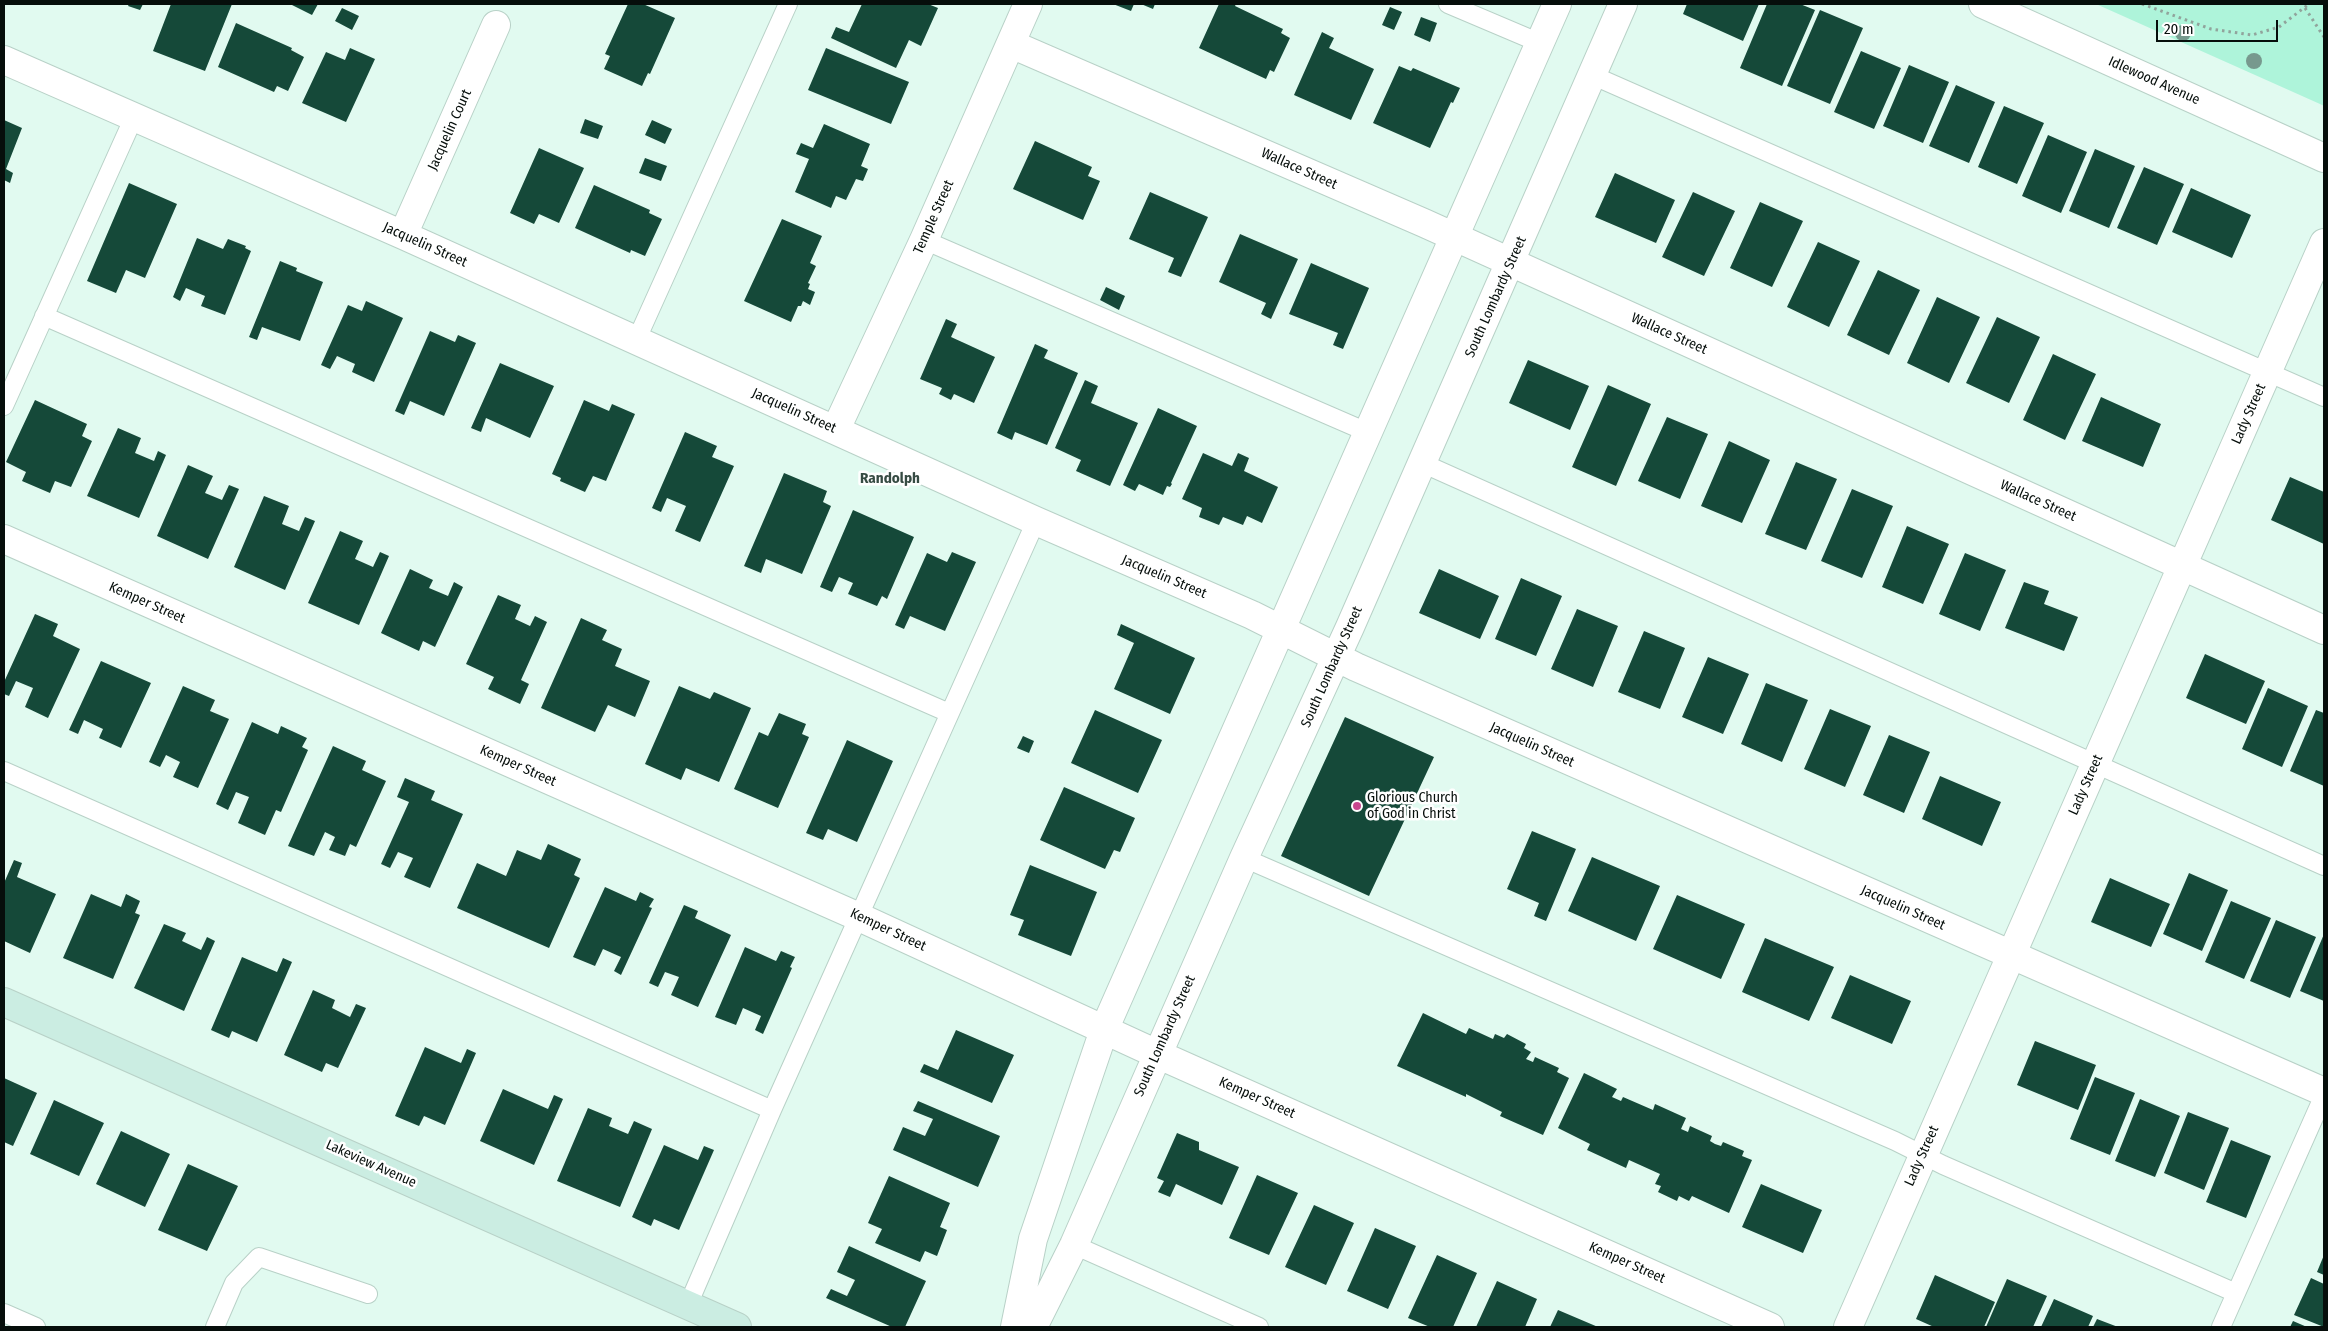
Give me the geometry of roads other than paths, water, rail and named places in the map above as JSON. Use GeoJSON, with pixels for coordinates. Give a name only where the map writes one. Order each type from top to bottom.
{"type":"FeatureCollection","features":[{"type":"Feature","properties":{"kind":"street","name":"Temple Street"},"geometry":{"type":"LineString","coordinates":[[836,429],[924,240],[1028,4]]}},
{"type":"Feature","properties":{"kind":"street"},"geometry":{"type":"LineString","coordinates":[[1015,1327],[1033,1239],[1104,1030],[1557,4]]}},
{"type":"Feature","properties":{"kind":"street","name":"South Lombardy Street"},"geometry":{"type":"LineString","coordinates":[[1034,1327],[1074,1245],[1156,1054],[1336,657],[1594,76],[1624,4]]}},
{"type":"Feature","properties":{"kind":"street","name":"Idlewood Avenue"},"geometry":{"type":"LineString","coordinates":[[1983,4],[2324,158]]}},
{"type":"Feature","properties":{"kind":"street","name":"Jacquelin Court"},"geometry":{"type":"LineString","coordinates":[[403,235],[496,25]]}},
{"type":"Feature","properties":{"kind":"street","name":"Wallace Street"},"geometry":{"type":"LineString","coordinates":[[1011,44],[1454,237],[2324,630]]}},
{"type":"Feature","properties":{"kind":"street","name":"Jacquelin Street"},"geometry":{"type":"LineString","coordinates":[[4,60],[403,235],[636,342],[836,429],[1036,521],[1281,629],[1336,657],[2324,1093]]}},
{"type":"Feature","properties":{"kind":"street","name":"Lady Street"},"geometry":{"type":"LineString","coordinates":[[1848,1327],[2324,243]]}},
{"type":"Feature","properties":{"kind":"street","name":"Kemper Street"},"geometry":{"type":"LineString","coordinates":[[4,540],[859,917],[1156,1054],[1770,1327]]}},
{"type":"Feature","properties":{"kind":"street","name":"Lakeview Avenue"},"geometry":{"type":"LineString","coordinates":[[4,1002],[737,1327]]}},
{"type":"Feature","properties":{"kind":"lane"},"geometry":{"type":"LineString","coordinates":[[636,342],[788,4]]}},
{"type":"Feature","properties":{"kind":"lane"},"geometry":{"type":"LineString","coordinates":[[1448,4],[1540,43]]}},
{"type":"Feature","properties":{"kind":"lane"},"geometry":{"type":"LineString","coordinates":[[1594,76],[2324,398]]}},
{"type":"Feature","properties":{"kind":"lane"},"geometry":{"type":"LineString","coordinates":[[4,406],[134,117]]}},
{"type":"Feature","properties":{"kind":"lane"},"geometry":{"type":"LineString","coordinates":[[924,240],[1367,432]]}},
{"type":"Feature","properties":{"kind":"lane"},"geometry":{"type":"LineString","coordinates":[[44,316],[949,713]]}},
{"type":"Feature","properties":{"kind":"lane"},"geometry":{"type":"LineString","coordinates":[[1422,463],[2324,866]]}},
{"type":"Feature","properties":{"kind":"lane"},"geometry":{"type":"LineString","coordinates":[[688,1305],[772,1110],[1036,521]]}},
{"type":"Feature","properties":{"kind":"lane"},"geometry":{"type":"LineString","coordinates":[[4,771],[772,1110]]}},
{"type":"Feature","properties":{"kind":"lane"},"geometry":{"type":"LineString","coordinates":[[1244,858],[1923,1154],[2236,1293]]}},
{"type":"Feature","properties":{"kind":"lane"},"geometry":{"type":"LineString","coordinates":[[2221,1327],[2324,1093]]}},
{"type":"Feature","properties":{"kind":"lane"},"geometry":{"type":"LineString","coordinates":[[1074,1245],[1259,1327]]}},
{"type":"Feature","properties":{"kind":"lane"},"geometry":{"type":"LineString","coordinates":[[215,1327],[234,1283],[259,1257],[368,1294]]}},
{"type":"Feature","properties":{"kind":"lane"},"geometry":{"type":"LineString","coordinates":[[4,1313],[36,1327]]}},
{"type":"Feature","properties":{"kind":"place","name":"Glorious Church of God in Christ"},"geometry":{"type":"Point","coordinates":[1357,806]}},
{"type":"Feature","properties":{"kind":"district","name":"Randolph"},"geometry":{"type":"Point","coordinates":[890,479]}}]}
